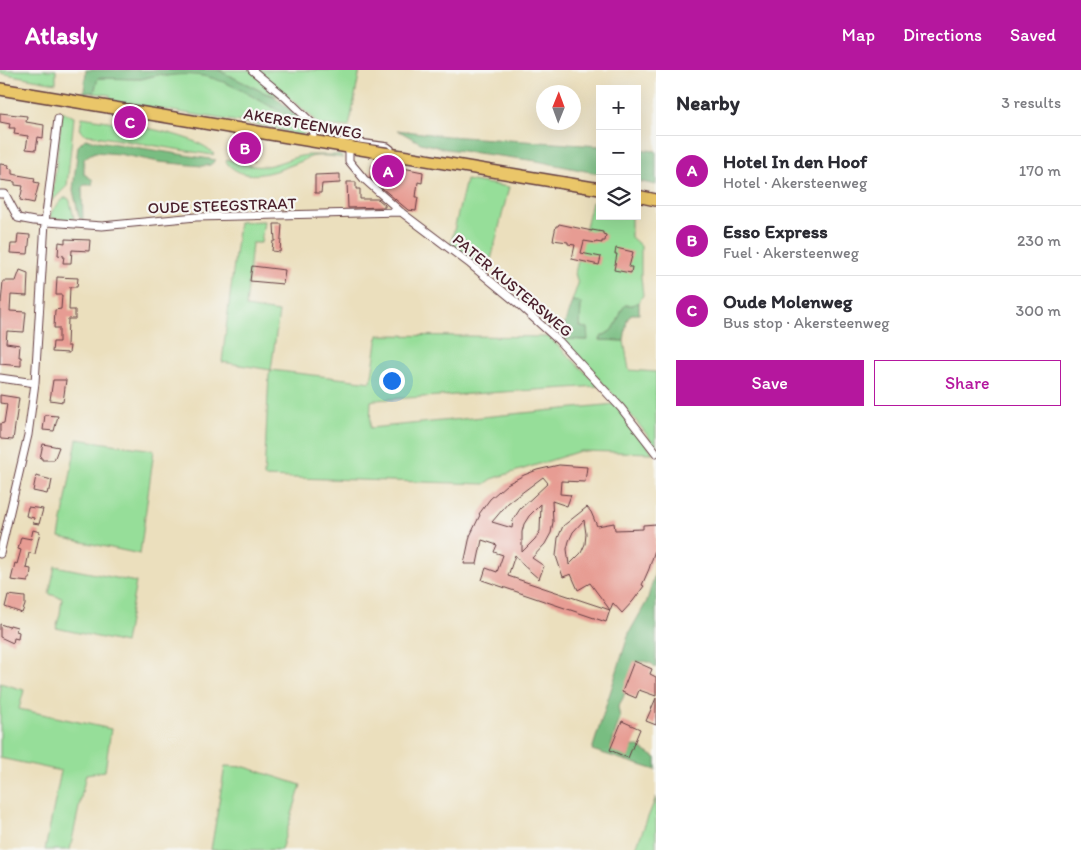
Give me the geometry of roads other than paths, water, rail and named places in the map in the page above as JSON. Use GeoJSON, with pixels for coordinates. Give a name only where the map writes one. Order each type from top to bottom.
{"type":"FeatureCollection","features":[{"type":"Feature","properties":{"kind":"main road","name":"AKERSTEENWEG"},"geometry":{"type":"LineString","coordinates":[[0,89],[311,135],[344,147],[596,188]]}},
{"type":"Feature","properties":{"kind":"main road"},"geometry":{"type":"LineString","coordinates":[[641,197],[656,200]]}},
{"type":"Feature","properties":{"kind":"street"},"geometry":{"type":"LineString","coordinates":[[252,70],[310,120],[311,135]]}},
{"type":"Feature","properties":{"kind":"street"},"geometry":{"type":"LineString","coordinates":[[0,554],[28,435],[35,383],[45,222],[58,119]]}},
{"type":"Feature","properties":{"kind":"street","name":"PATER KUSTERSWEG"},"geometry":{"type":"LineString","coordinates":[[344,147],[348,158],[360,175],[401,212],[470,264],[559,341],[621,408],[656,453]]}},
{"type":"Feature","properties":{"kind":"street","name":"OUDE STEEGSTRAAT"},"geometry":{"type":"LineString","coordinates":[[0,194],[5,194],[18,218],[102,226],[196,217],[401,212]]}},
{"type":"Feature","properties":{"kind":"street"},"geometry":{"type":"LineString","coordinates":[[0,378],[35,383]]}},
{"type":"Feature","properties":{"kind":"place","name":"Oude Molenweg"},"geometry":{"type":"Point","coordinates":[130,122]}},
{"type":"Feature","properties":{"kind":"place","name":"Esso Express"},"geometry":{"type":"Point","coordinates":[245,148]}},
{"type":"Feature","properties":{"kind":"place","name":"Hotel In den Hoof"},"geometry":{"type":"Point","coordinates":[388,171]}}]}
